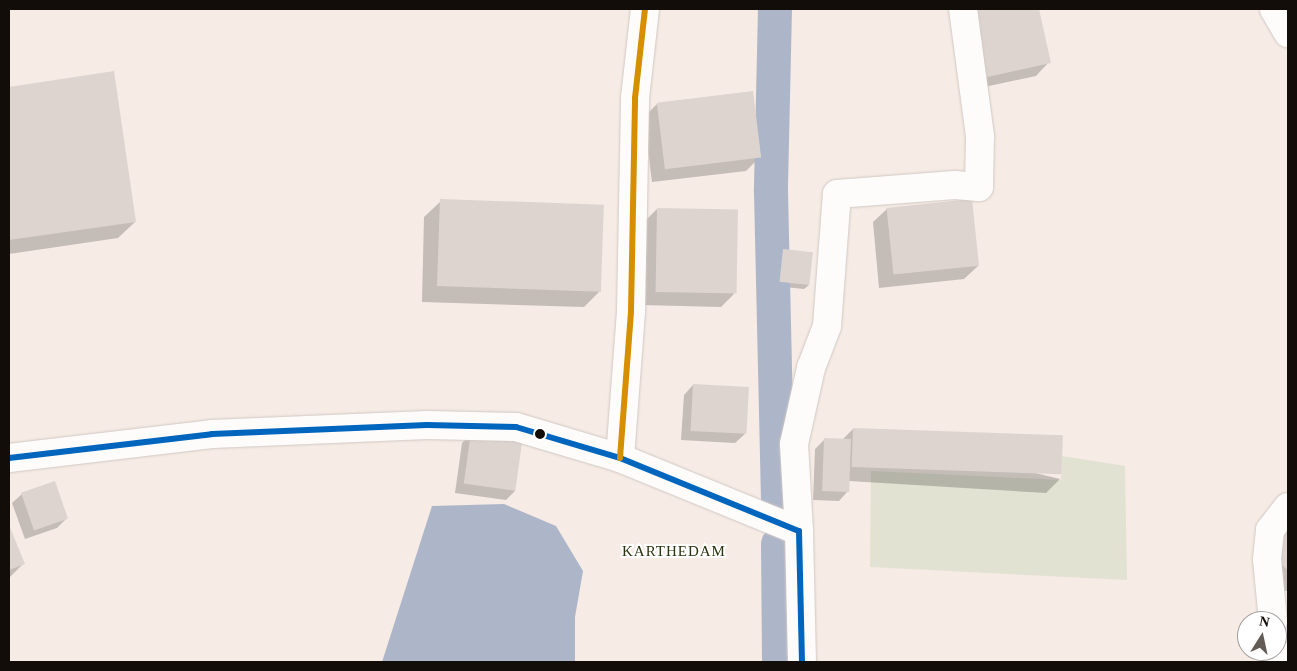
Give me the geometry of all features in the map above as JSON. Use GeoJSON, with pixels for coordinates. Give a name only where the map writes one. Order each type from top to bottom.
{"type":"FeatureCollection","features":[{"type":"Feature","properties":{"kind":"street"},"geometry":{"type":"LineString","coordinates":[[620,458],[632,312],[635,98],[645,9]]}},
{"type":"Feature","properties":{"kind":"street"},"geometry":{"type":"LineString","coordinates":[[802,662],[800,531],[794,444],[811,368],[827,326],[837,194],[955,185],[979,187],[980,136],[963,9]]}},
{"type":"Feature","properties":{"kind":"street"},"geometry":{"type":"LineString","coordinates":[[1274,9],[1288,33]]}},
{"type":"Feature","properties":{"kind":"street"},"geometry":{"type":"LineString","coordinates":[[9,458],[212,434],[428,425],[516,427],[620,458],[800,531]]}},
{"type":"Feature","properties":{"kind":"street"},"geometry":{"type":"LineString","coordinates":[[1272,611],[1267,559],[1270,530],[1288,507]]}},
{"type":"Feature","properties":{"kind":"green space"},"geometry":{"type":"Polygon","coordinates":[[[1062,456],[1125,466],[1127,580],[870,567],[871,471],[1061,480],[1062,456]]]}},
{"type":"Feature","properties":{"kind":"water"},"geometry":{"type":"Polygon","coordinates":[[[504,504],[556,526],[583,571],[575,617],[575,662],[382,662],[432,506],[504,504]]]}},
{"type":"Feature","properties":{"kind":"building"},"geometry":{"type":"Polygon","coordinates":[[[982,9],[1039,9],[1051,63],[983,78],[969,12],[982,9]]]}},
{"type":"Feature","properties":{"kind":"building"},"geometry":{"type":"Polygon","coordinates":[[[114,71],[136,222],[9,240],[9,87],[114,71]]]}},
{"type":"Feature","properties":{"kind":"building"},"geometry":{"type":"Polygon","coordinates":[[[753,91],[761,158],[665,169],[657,103],[753,91]]]}},
{"type":"Feature","properties":{"kind":"building"},"geometry":{"type":"Polygon","coordinates":[[[440,199],[604,205],[601,292],[437,286],[440,199]]]}},
{"type":"Feature","properties":{"kind":"building"},"geometry":{"type":"Polygon","coordinates":[[[972,199],[979,266],[893,275],[886,208],[972,199]]]}},
{"type":"Feature","properties":{"kind":"building"},"geometry":{"type":"Polygon","coordinates":[[[657,208],[738,209],[737,293],[656,292],[657,208]]]}},
{"type":"Feature","properties":{"kind":"building"},"geometry":{"type":"Polygon","coordinates":[[[783,249],[813,252],[809,285],[780,282],[783,249]]]}},
{"type":"Feature","properties":{"kind":"building"},"geometry":{"type":"Polygon","coordinates":[[[693,384],[749,387],[746,434],[691,431],[693,384]]]}},
{"type":"Feature","properties":{"kind":"building"},"geometry":{"type":"Polygon","coordinates":[[[853,428],[1063,435],[1062,474],[852,467],[853,428]]]}},
{"type":"Feature","properties":{"kind":"building"},"geometry":{"type":"Polygon","coordinates":[[[471,432],[522,439],[515,491],[464,483],[471,432]]]}},
{"type":"Feature","properties":{"kind":"building"},"geometry":{"type":"Polygon","coordinates":[[[824,438],[851,439],[849,492],[822,491],[824,438]]]}},
{"type":"Feature","properties":{"kind":"building"},"geometry":{"type":"Polygon","coordinates":[[[55,481],[68,519],[34,531],[21,493],[55,481]]]}},
{"type":"Feature","properties":{"kind":"building"},"geometry":{"type":"Polygon","coordinates":[[[1288,517],[1288,571],[1272,554],[1288,517]]]}},
{"type":"Feature","properties":{"kind":"building"},"geometry":{"type":"Polygon","coordinates":[[[9,525],[25,564],[9,570],[9,525]]]}},
{"type":"Feature","properties":{"kind":"waterway"},"geometry":{"type":"LineString","coordinates":[[775,9],[771,192],[778,502]]}},
{"type":"Feature","properties":{"kind":"waterway"},"geometry":{"type":"LineString","coordinates":[[778,544],[779,662]]}},
{"type":"Feature","properties":{"kind":"transit line"},"geometry":{"type":"LineString","coordinates":[[620,458],[631,311],[635,98],[645,9]]}},
{"type":"Feature","properties":{"kind":"transit line"},"geometry":{"type":"LineString","coordinates":[[9,458],[212,434],[427,425],[516,427],[620,458],[799,531],[802,662]]}},
{"type":"Feature","properties":{"kind":"district","name":"KARTHEDAM"},"geometry":{"type":"Point","coordinates":[674,552]}}]}
